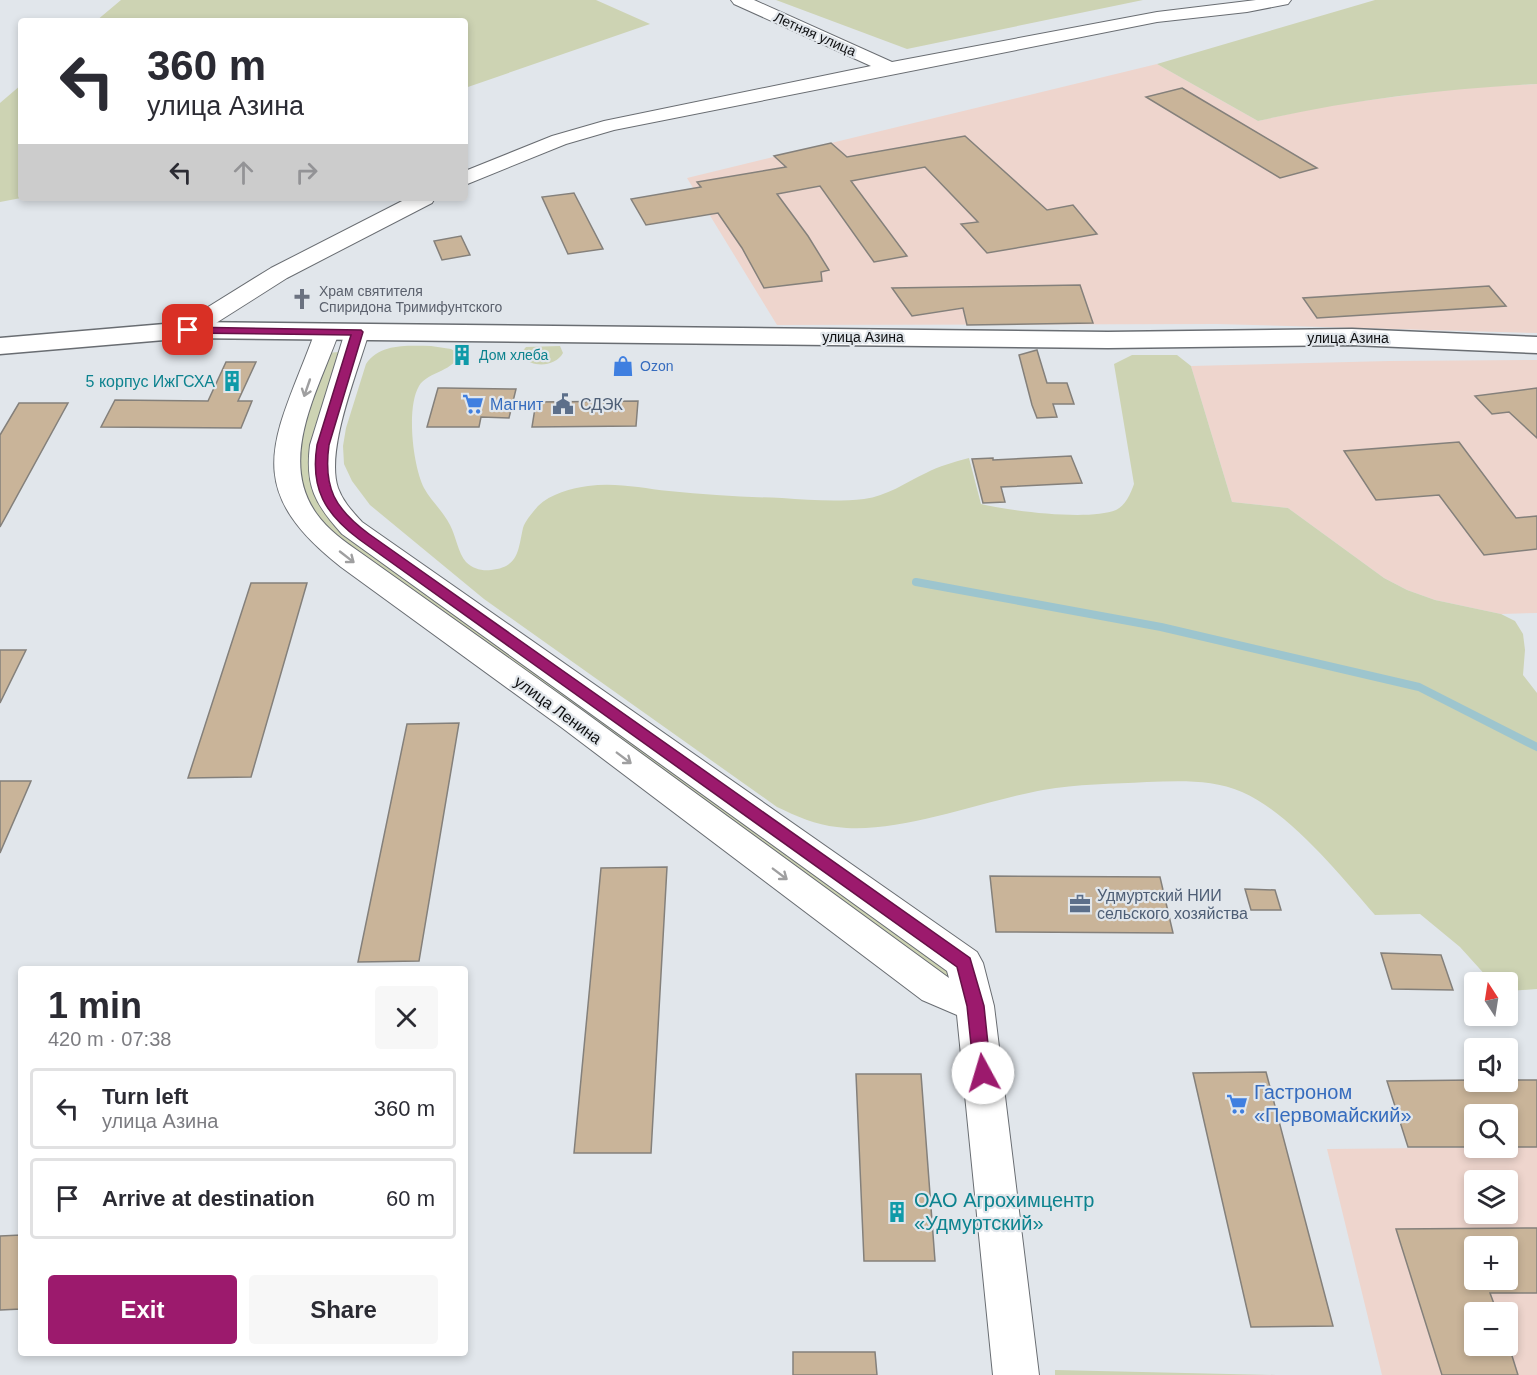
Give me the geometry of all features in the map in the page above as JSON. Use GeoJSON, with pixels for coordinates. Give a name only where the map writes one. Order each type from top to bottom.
{"type":"FeatureCollection","features":[{"type":"Feature","properties":{"kind":"street","name":"Летняя улица"},"geometry":{"type":"LineString","coordinates":[[740,0],[890,68]]}},
{"type":"Feature","properties":{"kind":"street"},"geometry":{"type":"LineString","coordinates":[[468,178],[559,140],[611,125],[1157,17],[1247,7],[1282,0]]}},
{"type":"Feature","properties":{"kind":"street"},"geometry":{"type":"LineString","coordinates":[[188,330],[279,273],[418,201]]}},
{"type":"Feature","properties":{"kind":"street","name":"улица Азина"},"geometry":{"type":"LineString","coordinates":[[0,346],[188,330],[1108,340],[1352,337],[1537,345]]}},
{"type":"Feature","properties":{"kind":"street","name":"улица Ленина"},"geometry":{"type":"LineString","coordinates":[[327,332],[289,442],[286,464],[291,488],[303,516],[324,538],[935,989],[975,1006]]}},
{"type":"Feature","properties":{"kind":"street","name":"улица Ленина"},"geometry":{"type":"LineString","coordinates":[[357,332],[323,445],[321,462],[321,481],[332,506],[352,528],[964,963],[975,1006],[1016,1375]]}},
{"type":"Feature","properties":{"kind":"shaded area"},"geometry":{"type":"Polygon","coordinates":[[[1157,64],[1258,121],[1324,106],[1461,88],[1537,84],[1537,333],[1217,324],[777,325],[687,178],[1157,64]]]}},
{"type":"Feature","properties":{"kind":"shaded area"},"geometry":{"type":"Polygon","coordinates":[[[1537,360],[1537,613],[1501,614],[1435,600],[1407,590],[1384,578],[1288,508],[1232,502],[1191,366],[1389,361],[1537,360]]]}},
{"type":"Feature","properties":{"kind":"shaded area"},"geometry":{"type":"Polygon","coordinates":[[[1518,1147],[1537,1147],[1537,1375],[1382,1375],[1327,1149],[1464,1148],[1464,1158],[1518,1158],[1518,1147]]]}},
{"type":"Feature","properties":{"kind":"green space"},"geometry":{"type":"Polygon","coordinates":[[[121,0],[596,0],[650,24],[468,87],[468,18],[100,18],[121,0]]]}},
{"type":"Feature","properties":{"kind":"green space"},"geometry":{"type":"Polygon","coordinates":[[[776,0],[1143,0],[907,49],[776,0]]]}},
{"type":"Feature","properties":{"kind":"green space"},"geometry":{"type":"Polygon","coordinates":[[[1375,0],[1537,0],[1537,84],[1397,96],[1258,121],[1157,64],[1375,0]]]}},
{"type":"Feature","properties":{"kind":"green space"},"geometry":{"type":"Polygon","coordinates":[[[18,88],[18,199],[0,202],[0,103],[18,88]]]}},
{"type":"Feature","properties":{"kind":"green space"},"geometry":{"type":"Polygon","coordinates":[[[404,346],[431,346],[451,349],[458,353],[453,364],[429,377],[419,386],[413,408],[412,437],[424,488],[450,525],[463,558],[481,570],[500,568],[512,561],[518,550],[525,522],[543,502],[568,490],[598,485],[726,496],[854,500],[880,495],[936,468],[969,458],[981,504],[1029,512],[1069,515],[1088,515],[1116,510],[1125,502],[1134,484],[1114,364],[1132,355],[1177,355],[1191,366],[1232,502],[1288,508],[1384,578],[1407,590],[1435,600],[1501,614],[1515,621],[1523,634],[1525,650],[1523,675],[1537,693],[1537,989],[1518,990],[1518,972],[1483,972],[1460,947],[1420,914],[1375,915],[1313,846],[1278,814],[1242,792],[1219,785],[1171,781],[1056,788],[912,822],[861,828],[821,824],[777,807],[484,599],[370,505],[352,481],[344,464],[343,446],[346,428],[366,364],[379,352],[404,346]]]}},
{"type":"Feature","properties":{"kind":"green space"},"geometry":{"type":"Polygon","coordinates":[[[560,346],[563,353],[559,358],[544,364],[527,361],[521,353],[526,347],[560,346]]]}},
{"type":"Feature","properties":{"kind":"green space"},"geometry":{"type":"Polygon","coordinates":[[[339,352],[313,433],[310,465],[327,509],[956,969],[942,981],[320,524],[298,486],[298,437],[327,353],[339,352]]]}},
{"type":"Feature","properties":{"kind":"green space"},"geometry":{"type":"Polygon","coordinates":[[[1055,1370],[1276,1375],[1055,1375],[1055,1370]]]}},
{"type":"Feature","properties":{"kind":"building"},"geometry":{"type":"Polygon","coordinates":[[[1182,88],[1317,168],[1280,178],[1146,97],[1182,88]]]}},
{"type":"Feature","properties":{"kind":"building"},"geometry":{"type":"Polygon","coordinates":[[[965,136],[1047,210],[1073,205],[1097,234],[987,253],[961,224],[978,222],[925,167],[851,181],[907,256],[874,262],[820,186],[777,194],[808,236],[829,270],[821,272],[822,281],[764,288],[742,248],[718,213],[646,225],[631,199],[701,187],[697,182],[786,167],[774,156],[831,143],[847,157],[965,136]]]}},
{"type":"Feature","properties":{"kind":"building"},"geometry":{"type":"Polygon","coordinates":[[[574,193],[603,249],[568,254],[542,197],[574,193]]]}},
{"type":"Feature","properties":{"kind":"building"},"geometry":{"type":"Polygon","coordinates":[[[461,236],[470,255],[442,260],[434,241],[461,236]]]}},
{"type":"Feature","properties":{"kind":"building"},"geometry":{"type":"Polygon","coordinates":[[[1080,285],[1093,323],[967,325],[963,308],[912,316],[892,288],[1080,285]]]}},
{"type":"Feature","properties":{"kind":"building"},"geometry":{"type":"Polygon","coordinates":[[[1489,286],[1506,306],[1317,318],[1303,298],[1489,286]]]}},
{"type":"Feature","properties":{"kind":"building"},"geometry":{"type":"Polygon","coordinates":[[[1037,350],[1047,383],[1067,383],[1074,404],[1053,404],[1057,417],[1037,418],[1032,405],[1019,355],[1037,350]]]}},
{"type":"Feature","properties":{"kind":"building","name":"5 корпус ИжГСХА"},"geometry":{"type":"Polygon","coordinates":[[[226,362],[256,362],[238,401],[252,401],[241,428],[101,427],[115,400],[208,401],[226,362]]]}},
{"type":"Feature","properties":{"kind":"building","name":"Магнит"},"geometry":{"type":"Polygon","coordinates":[[[438,388],[516,389],[509,418],[481,417],[479,427],[427,427],[438,388]]]}},
{"type":"Feature","properties":{"kind":"building"},"geometry":{"type":"Polygon","coordinates":[[[1537,388],[1537,438],[1509,412],[1492,414],[1475,396],[1537,388]]]}},
{"type":"Feature","properties":{"kind":"building"},"geometry":{"type":"Polygon","coordinates":[[[638,401],[636,426],[532,427],[536,402],[638,401]]]}},
{"type":"Feature","properties":{"kind":"building"},"geometry":{"type":"Polygon","coordinates":[[[19,403],[68,403],[0,527],[0,435],[19,403]]]}},
{"type":"Feature","properties":{"kind":"building"},"geometry":{"type":"Polygon","coordinates":[[[1459,442],[1516,518],[1537,516],[1537,549],[1484,555],[1439,495],[1376,500],[1344,451],[1459,442]]]}},
{"type":"Feature","properties":{"kind":"building"},"geometry":{"type":"Polygon","coordinates":[[[1071,456],[1082,483],[1001,487],[1005,502],[983,503],[972,459],[1071,456]]]}},
{"type":"Feature","properties":{"kind":"building"},"geometry":{"type":"Polygon","coordinates":[[[251,583],[307,583],[251,777],[188,778],[251,583]]]}},
{"type":"Feature","properties":{"kind":"building"},"geometry":{"type":"Polygon","coordinates":[[[0,650],[26,650],[0,703],[0,650]]]}},
{"type":"Feature","properties":{"kind":"building"},"geometry":{"type":"Polygon","coordinates":[[[459,723],[419,961],[358,962],[407,724],[459,723]]]}},
{"type":"Feature","properties":{"kind":"building"},"geometry":{"type":"Polygon","coordinates":[[[0,781],[31,781],[0,853],[0,781]]]}},
{"type":"Feature","properties":{"kind":"building"},"geometry":{"type":"Polygon","coordinates":[[[667,867],[651,1153],[574,1153],[601,868],[667,867]]]}},
{"type":"Feature","properties":{"kind":"building","name":"Удмуртский НИИ сельского хозяйства"},"geometry":{"type":"Polygon","coordinates":[[[990,876],[1160,877],[1173,933],[996,932],[990,876]]]}},
{"type":"Feature","properties":{"kind":"building"},"geometry":{"type":"Polygon","coordinates":[[[1245,889],[1275,890],[1281,910],[1251,910],[1245,889]]]}},
{"type":"Feature","properties":{"kind":"building"},"geometry":{"type":"Polygon","coordinates":[[[1381,953],[1441,955],[1453,990],[1392,989],[1381,953]]]}},
{"type":"Feature","properties":{"kind":"building"},"geometry":{"type":"Polygon","coordinates":[[[1266,1072],[1333,1326],[1251,1327],[1193,1073],[1266,1072]]]}},
{"type":"Feature","properties":{"kind":"building","name":"ОАО Агрохимцентр «Удмуртский»"},"geometry":{"type":"Polygon","coordinates":[[[856,1074],[921,1074],[935,1261],[864,1261],[856,1074]]]}},
{"type":"Feature","properties":{"kind":"building"},"geometry":{"type":"Polygon","coordinates":[[[1464,1080],[1464,1092],[1518,1092],[1518,1080],[1537,1080],[1537,1147],[1518,1147],[1518,1104],[1464,1104],[1464,1147],[1408,1147],[1387,1081],[1464,1080]]]}},
{"type":"Feature","properties":{"kind":"building"},"geometry":{"type":"Polygon","coordinates":[[[1537,1228],[1537,1293],[1490,1293],[1493,1302],[1464,1302],[1464,1356],[1512,1356],[1518,1375],[1442,1375],[1396,1229],[1537,1228]]]}},
{"type":"Feature","properties":{"kind":"building"},"geometry":{"type":"Polygon","coordinates":[[[18,1235],[18,1309],[0,1310],[0,1236],[18,1235]]]}},
{"type":"Feature","properties":{"kind":"building"},"geometry":{"type":"Polygon","coordinates":[[[793,1352],[875,1352],[877,1375],[793,1375],[793,1352]]]}},
{"type":"Feature","properties":{"kind":"waterway"},"geometry":{"type":"LineString","coordinates":[[916,582],[1161,627],[1419,687],[1537,747]]}},
{"type":"Feature","properties":{"kind":"place","name":"Храм святителя Спиридона Тримифунтского"},"geometry":{"type":"Point","coordinates":[302,299]}},
{"type":"Feature","properties":{"kind":"place","name":"Дом хлеба"},"geometry":{"type":"Point","coordinates":[462,355]}},
{"type":"Feature","properties":{"kind":"place","name":"Ozon"},"geometry":{"type":"Point","coordinates":[623,366]}},
{"type":"Feature","properties":{"kind":"place","name":"5 корпус ИжГСХА"},"geometry":{"type":"Point","coordinates":[232,381]}},
{"type":"Feature","properties":{"kind":"place","name":"Магнит"},"geometry":{"type":"Point","coordinates":[473,404]}},
{"type":"Feature","properties":{"kind":"place","name":"СДЭК"},"geometry":{"type":"Point","coordinates":[563,404]}},
{"type":"Feature","properties":{"kind":"place","name":"Удмуртский НИИ сельского хозяйства"},"geometry":{"type":"Point","coordinates":[1080,904]}},
{"type":"Feature","properties":{"kind":"place","name":"Гастроном «Первомайский»"},"geometry":{"type":"Point","coordinates":[1237,1104]}},
{"type":"Feature","properties":{"kind":"place","name":"ОАО Агрохимцентр «Удмуртский»"},"geometry":{"type":"Point","coordinates":[897,1212]}},
{"type":"Feature","properties":{"kind":"route"},"geometry":{"type":"LineString","coordinates":[[188,330],[357,332],[323,445],[321,481],[332,506],[352,528],[364,537],[482,618],[964,963],[975,1006],[983,1073]]}}]}
